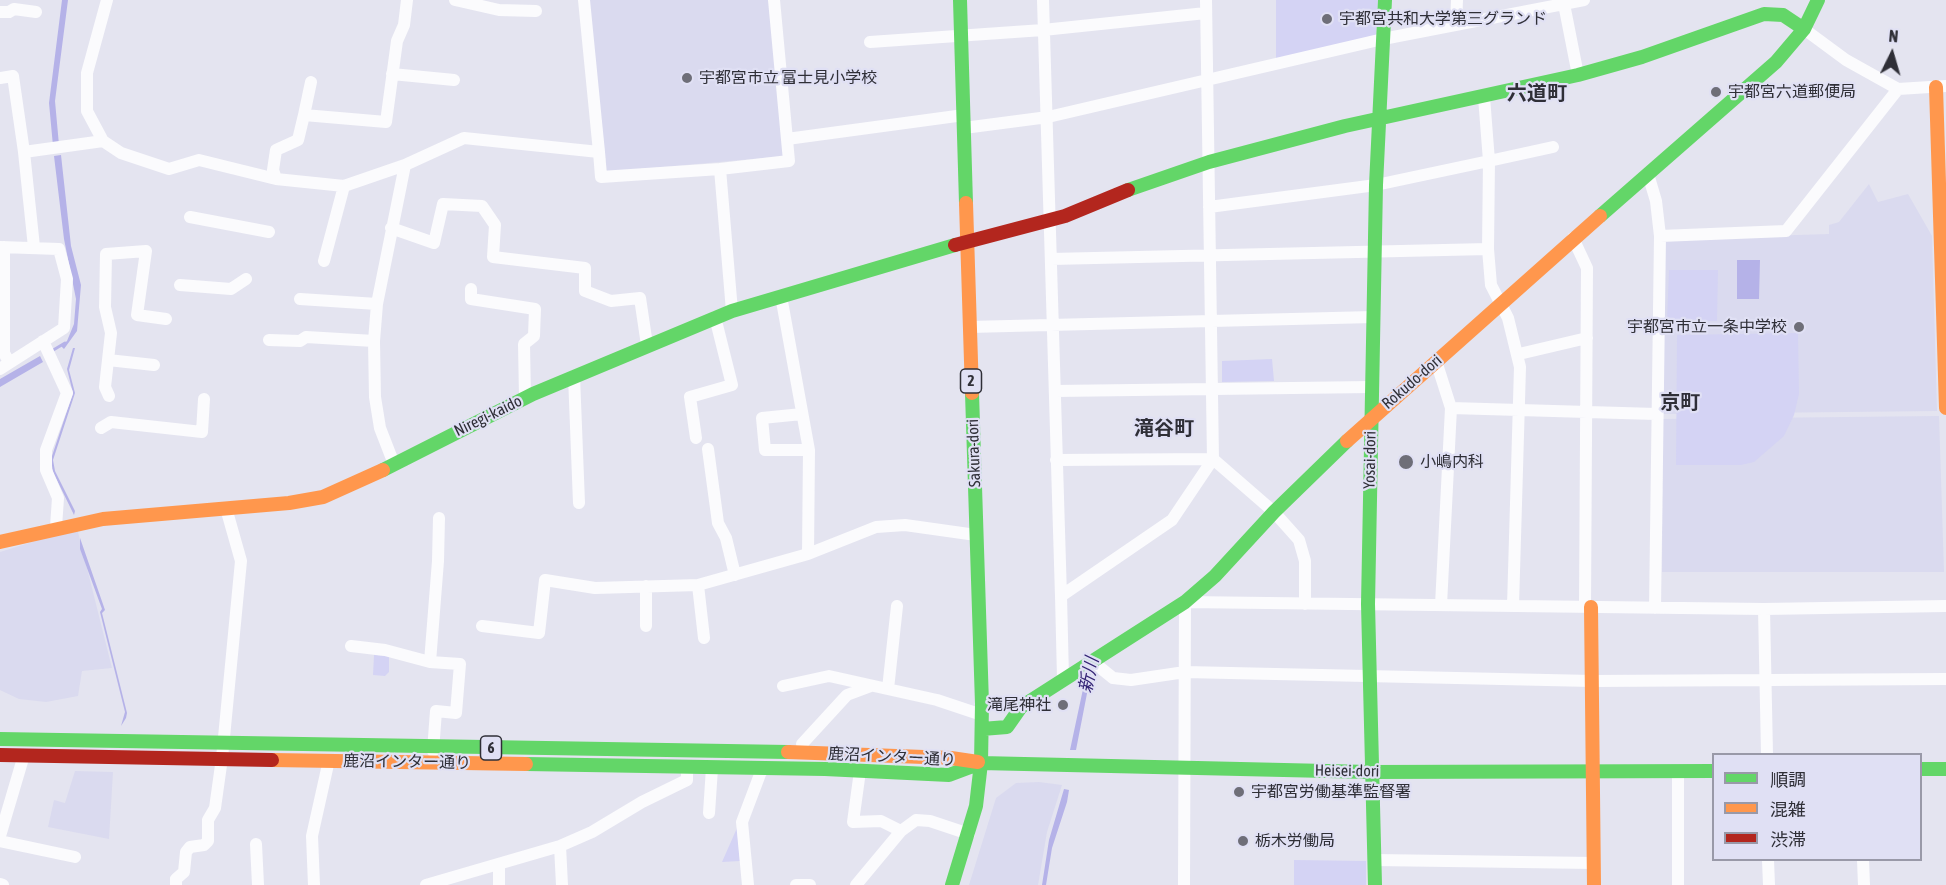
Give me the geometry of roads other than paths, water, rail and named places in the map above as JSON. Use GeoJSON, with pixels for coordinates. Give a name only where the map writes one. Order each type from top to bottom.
{"type":"FeatureCollection","features":[{"type":"Feature","properties":{"kind":"street"},"geometry":{"type":"LineString","coordinates":[[107,0],[87,74],[87,111],[103,141],[121,153],[169,169],[199,160],[276,179],[344,186],[405,165],[464,138],[598,152]]}},
{"type":"Feature","properties":{"kind":"street"},"geometry":{"type":"LineString","coordinates":[[304,115],[386,122],[397,41],[404,25],[406,0]]}},
{"type":"Feature","properties":{"kind":"street"},"geometry":{"type":"LineString","coordinates":[[455,0],[499,10],[536,11]]}},
{"type":"Feature","properties":{"kind":"street"},"geometry":{"type":"LineString","coordinates":[[584,0],[601,177],[789,160],[774,0]]}},
{"type":"Feature","properties":{"kind":"street","name":"Sakura-dori"},"geometry":{"type":"LineString","coordinates":[[960,0],[982,722],[981,763]]}},
{"type":"Feature","properties":{"kind":"street"},"geometry":{"type":"LineString","coordinates":[[1043,0],[1063,678]]}},
{"type":"Feature","properties":{"kind":"street","name":"Yosai-dori"},"geometry":{"type":"LineString","coordinates":[[1375,885],[1370,772],[1368,604],[1376,185],[1385,0]]}},
{"type":"Feature","properties":{"kind":"street"},"geometry":{"type":"LineString","coordinates":[[1456,25],[1457,0]]}},
{"type":"Feature","properties":{"kind":"street"},"geometry":{"type":"LineString","coordinates":[[787,139],[964,122],[1048,117],[1383,39],[1456,25],[1533,5],[1564,4],[1584,0]]}},
{"type":"Feature","properties":{"kind":"street","name":"Rokudo-dori"},"geometry":{"type":"LineString","coordinates":[[982,722],[1007,727],[1021,707],[1185,602],[1215,576],[1274,512],[1371,417],[1776,62],[1804,29],[1818,0]]}},
{"type":"Feature","properties":{"kind":"street"},"geometry":{"type":"LineString","coordinates":[[1564,4],[1578,75]]}},
{"type":"Feature","properties":{"kind":"street"},"geometry":{"type":"LineString","coordinates":[[870,42],[1043,30],[1206,6],[1213,321],[1213,459],[1172,520],[1061,596]]}},
{"type":"Feature","properties":{"kind":"street"},"geometry":{"type":"LineString","coordinates":[[1768,7],[1788,16],[1846,60],[1898,89],[1941,86],[1946,408]]}},
{"type":"Feature","properties":{"kind":"street","name":"Niregi-kaido"},"geometry":{"type":"LineString","coordinates":[[0,542],[56,527],[134,515],[226,508],[323,496],[348,488],[525,398],[732,311],[968,240],[1079,212],[1153,180],[1209,162],[1379,119],[1578,75],[1642,57],[1768,7]]}},
{"type":"Feature","properties":{"kind":"street"},"geometry":{"type":"LineString","coordinates":[[0,12],[9,12],[14,9],[36,12]]}},
{"type":"Feature","properties":{"kind":"street"},"geometry":{"type":"LineString","coordinates":[[392,74],[454,80]]}},
{"type":"Feature","properties":{"kind":"street"},"geometry":{"type":"LineString","coordinates":[[0,78],[12,76],[24,152],[34,247]]}},
{"type":"Feature","properties":{"kind":"street"},"geometry":{"type":"LineString","coordinates":[[276,179],[273,170],[276,150],[298,140],[311,82]]}},
{"type":"Feature","properties":{"kind":"street"},"geometry":{"type":"LineString","coordinates":[[1660,236],[1786,231],[1898,89]]}},
{"type":"Feature","properties":{"kind":"street"},"geometry":{"type":"LineString","coordinates":[[1484,97],[1489,161],[1488,249],[1491,285],[1508,318],[1519,354],[1520,409],[1513,606]]}},
{"type":"Feature","properties":{"kind":"street"},"geometry":{"type":"LineString","coordinates":[[24,152],[103,141]]}},
{"type":"Feature","properties":{"kind":"street"},"geometry":{"type":"LineString","coordinates":[[1209,207],[1376,185],[1553,147]]}},
{"type":"Feature","properties":{"kind":"street"},"geometry":{"type":"LineString","coordinates":[[394,464],[380,428],[375,397],[374,341],[377,304],[405,165]]}},
{"type":"Feature","properties":{"kind":"street"},"geometry":{"type":"LineString","coordinates":[[720,168],[732,311]]}},
{"type":"Feature","properties":{"kind":"street"},"geometry":{"type":"LineString","coordinates":[[1648,174],[1656,201],[1660,236],[1655,608]]}},
{"type":"Feature","properties":{"kind":"street"},"geometry":{"type":"LineString","coordinates":[[324,261],[344,186]]}},
{"type":"Feature","properties":{"kind":"street"},"geometry":{"type":"LineString","coordinates":[[391,228],[434,243],[443,204],[482,206],[495,225],[493,257],[585,268],[585,291],[610,300],[640,298],[647,345]]}},
{"type":"Feature","properties":{"kind":"street"},"geometry":{"type":"LineString","coordinates":[[190,217],[269,232]]}},
{"type":"Feature","properties":{"kind":"street"},"geometry":{"type":"LineString","coordinates":[[1573,238],[1587,268],[1588,607],[1592,681],[1594,885]]}},
{"type":"Feature","properties":{"kind":"street"},"geometry":{"type":"LineString","coordinates":[[2,247],[34,247],[59,249],[67,279],[64,328],[5,365],[2,247]]}},
{"type":"Feature","properties":{"kind":"street"},"geometry":{"type":"LineString","coordinates":[[1051,259],[1488,249]]}},
{"type":"Feature","properties":{"kind":"street"},"geometry":{"type":"LineString","coordinates":[[109,396],[105,387],[111,333],[105,307],[106,254],[146,250],[137,315],[166,319]]}},
{"type":"Feature","properties":{"kind":"street"},"geometry":{"type":"LineString","coordinates":[[180,285],[231,289],[246,279]]}},
{"type":"Feature","properties":{"kind":"street"},"geometry":{"type":"LineString","coordinates":[[471,289],[471,299],[536,309],[534,336],[524,344],[525,398]]}},
{"type":"Feature","properties":{"kind":"street"},"geometry":{"type":"LineString","coordinates":[[781,296],[809,450],[808,554]]}},
{"type":"Feature","properties":{"kind":"street"},"geometry":{"type":"LineString","coordinates":[[300,299],[377,304]]}},
{"type":"Feature","properties":{"kind":"street"},"geometry":{"type":"LineString","coordinates":[[696,438],[690,397],[732,385],[715,317]]}},
{"type":"Feature","properties":{"kind":"street"},"geometry":{"type":"LineString","coordinates":[[969,327],[1373,317]]}},
{"type":"Feature","properties":{"kind":"street"},"geometry":{"type":"LineString","coordinates":[[269,340],[300,341],[306,337],[374,341]]}},
{"type":"Feature","properties":{"kind":"street"},"geometry":{"type":"LineString","coordinates":[[1519,354],[1587,338]]}},
{"type":"Feature","properties":{"kind":"street"},"geometry":{"type":"LineString","coordinates":[[43,341],[67,393],[46,450],[46,470],[58,498],[56,527]]}},
{"type":"Feature","properties":{"kind":"street"},"geometry":{"type":"LineString","coordinates":[[108,360],[153,365]]}},
{"type":"Feature","properties":{"kind":"street"},"geometry":{"type":"LineString","coordinates":[[1436,361],[1451,408],[1441,605]]}},
{"type":"Feature","properties":{"kind":"street"},"geometry":{"type":"LineString","coordinates":[[574,376],[579,503]]}},
{"type":"Feature","properties":{"kind":"street"},"geometry":{"type":"LineString","coordinates":[[1055,391],[1371,387]]}},
{"type":"Feature","properties":{"kind":"street"},"geometry":{"type":"LineString","coordinates":[[101,428],[111,422],[202,432],[204,399]]}},
{"type":"Feature","properties":{"kind":"street"},"geometry":{"type":"LineString","coordinates":[[1451,408],[1656,414]]}},
{"type":"Feature","properties":{"kind":"street"},"geometry":{"type":"LineString","coordinates":[[802,414],[762,418],[765,450],[809,450]]}},
{"type":"Feature","properties":{"kind":"street"},"geometry":{"type":"LineString","coordinates":[[708,449],[718,523],[726,538],[735,575]]}},
{"type":"Feature","properties":{"kind":"street"},"geometry":{"type":"LineString","coordinates":[[1056,459],[1213,459],[1274,512],[1299,540],[1304,551],[1305,604]]}},
{"type":"Feature","properties":{"kind":"street"},"geometry":{"type":"LineString","coordinates":[[176,885],[176,879],[184,872],[186,852],[190,847],[204,845],[208,841],[208,820],[215,808],[224,743],[240,561],[226,508]]}},
{"type":"Feature","properties":{"kind":"street"},"geometry":{"type":"LineString","coordinates":[[430,662],[439,518]]}},
{"type":"Feature","properties":{"kind":"street"},"geometry":{"type":"LineString","coordinates":[[482,627],[539,633],[545,580],[596,588],[698,585],[808,554],[876,527],[905,525],[976,535]]}},
{"type":"Feature","properties":{"kind":"street"},"geometry":{"type":"LineString","coordinates":[[698,585],[704,638]]}},
{"type":"Feature","properties":{"kind":"street"},"geometry":{"type":"LineString","coordinates":[[646,586],[646,626]]}},
{"type":"Feature","properties":{"kind":"street"},"geometry":{"type":"LineString","coordinates":[[1184,885],[1185,602],[1764,609],[1946,606]]}},
{"type":"Feature","properties":{"kind":"street"},"geometry":{"type":"LineString","coordinates":[[888,689],[897,606]]}},
{"type":"Feature","properties":{"kind":"street"},"geometry":{"type":"LineString","coordinates":[[1764,609],[1767,753]]}},
{"type":"Feature","properties":{"kind":"street"},"geometry":{"type":"LineString","coordinates":[[351,646],[385,650],[430,662],[460,664],[456,713],[436,711],[433,761]]}},
{"type":"Feature","properties":{"kind":"street"},"geometry":{"type":"LineString","coordinates":[[1088,663],[1113,678],[1131,680],[1185,672],[1592,681],[1946,679]]}},
{"type":"Feature","properties":{"kind":"street"},"geometry":{"type":"LineString","coordinates":[[783,686],[829,676],[937,700],[982,722]]}},
{"type":"Feature","properties":{"kind":"street"},"geometry":{"type":"LineString","coordinates":[[802,744],[847,695],[872,686]]}},
{"type":"Feature","properties":{"kind":"street","name":"鹿沼インター通り"},"geometry":{"type":"LineString","coordinates":[[0,739],[825,753],[951,758],[981,763]]}},
{"type":"Feature","properties":{"kind":"street","name":"鹿沼インター通り"},"geometry":{"type":"LineString","coordinates":[[0,755],[433,761],[949,775],[981,763]]}},
{"type":"Feature","properties":{"kind":"street"},"geometry":{"type":"LineString","coordinates":[[0,836],[24,755]]}},
{"type":"Feature","properties":{"kind":"street"},"geometry":{"type":"LineString","coordinates":[[314,885],[312,836],[329,760]]}},
{"type":"Feature","properties":{"kind":"street","name":"Heisei-dori"},"geometry":{"type":"LineString","coordinates":[[981,763],[1370,772],[1712,771]]}},
{"type":"Feature","properties":{"kind":"street","name":"2"},"geometry":{"type":"LineString","coordinates":[[952,885],[976,806],[981,763]]}},
{"type":"Feature","properties":{"kind":"street"},"geometry":{"type":"LineString","coordinates":[[426,885],[451,882],[499,864],[560,846],[687,780],[687,768]]}},
{"type":"Feature","properties":{"kind":"street"},"geometry":{"type":"LineString","coordinates":[[709,813],[712,768]]}},
{"type":"Feature","properties":{"kind":"street"},"geometry":{"type":"LineString","coordinates":[[748,885],[742,822],[762,769]]}},
{"type":"Feature","properties":{"kind":"street"},"geometry":{"type":"LineString","coordinates":[[1922,769],[1946,769]]}},
{"type":"Feature","properties":{"kind":"street"},"geometry":{"type":"LineString","coordinates":[[860,771],[853,822],[881,821],[901,831]]}},
{"type":"Feature","properties":{"kind":"street"},"geometry":{"type":"LineString","coordinates":[[1678,771],[1678,885]]}},
{"type":"Feature","properties":{"kind":"street"},"geometry":{"type":"LineString","coordinates":[[855,884],[901,831],[916,820],[925,819],[969,834]]}},
{"type":"Feature","properties":{"kind":"street"},"geometry":{"type":"LineString","coordinates":[[0,841],[75,857]]}},
{"type":"Feature","properties":{"kind":"street"},"geometry":{"type":"LineString","coordinates":[[255,844],[258,885]]}},
{"type":"Feature","properties":{"kind":"street"},"geometry":{"type":"LineString","coordinates":[[560,846],[562,885]]}},
{"type":"Feature","properties":{"kind":"street"},"geometry":{"type":"LineString","coordinates":[[1374,860],[1594,863]]}},
{"type":"Feature","properties":{"kind":"street"},"geometry":{"type":"LineString","coordinates":[[1768,861],[1769,885]]}},
{"type":"Feature","properties":{"kind":"street"},"geometry":{"type":"LineString","coordinates":[[1863,861],[1864,885]]}},
{"type":"Feature","properties":{"kind":"street"},"geometry":{"type":"LineString","coordinates":[[499,864],[499,885]]}},
{"type":"Feature","properties":{"kind":"street"},"geometry":{"type":"LineString","coordinates":[[796,885],[810,885]]}},
{"type":"Feature","properties":{"kind":"water"},"geometry":{"type":"Polygon","coordinates":[[[62,0],[68,0],[55,101],[59,145],[53,146],[49,103],[62,0]]]}},
{"type":"Feature","properties":{"kind":"water"},"geometry":{"type":"Polygon","coordinates":[[[61,155],[71,246],[81,285],[77,331],[64,349],[61,346],[67,341],[74,324],[76,299],[64,239],[54,156],[61,155]]]}},
{"type":"Feature","properties":{"kind":"water"},"geometry":{"type":"Polygon","coordinates":[[[1737,260],[1760,260],[1759,299],[1737,299],[1737,260]]]}},
{"type":"Feature","properties":{"kind":"water"},"geometry":{"type":"Polygon","coordinates":[[[73,348],[75,348],[69,370],[75,393],[53,460],[55,471],[75,511],[74,515],[53,472],[51,459],[73,393],[67,369],[73,348]]]}},
{"type":"Feature","properties":{"kind":"water"},"geometry":{"type":"Polygon","coordinates":[[[40,356],[43,362],[0,387],[0,379],[40,356]]]}},
{"type":"Feature","properties":{"kind":"water"},"geometry":{"type":"Polygon","coordinates":[[[80,538],[105,610],[102,613],[127,713],[121,726],[125,712],[100,612],[102,609],[80,549],[80,538]]]}},
{"type":"Feature","properties":{"kind":"water","name":"新川"},"geometry":{"type":"Polygon","coordinates":[[[1091,673],[1076,750],[1070,750],[1086,675],[1091,673]]]}},
{"type":"Feature","properties":{"kind":"water"},"geometry":{"type":"Polygon","coordinates":[[[1064,789],[1069,790],[1067,802],[1052,848],[1046,885],[1042,885],[1049,840],[1064,789]]]}},
{"type":"Feature","properties":{"kind":"waterway"},"geometry":{"type":"LineString","coordinates":[[50,352],[65,343]]}},
{"type":"Feature","properties":{"kind":"place","name":"宇都宮共和大学第三グランド"},"geometry":{"type":"Point","coordinates":[1327,19]}},
{"type":"Feature","properties":{"kind":"place","name":"宇都宮市立 富士見小学校"},"geometry":{"type":"Point","coordinates":[687,78]}},
{"type":"Feature","properties":{"kind":"place","name":"宇都宮六道郵便局"},"geometry":{"type":"Point","coordinates":[1716,92]}},
{"type":"Feature","properties":{"kind":"place","name":"宇都宮市立一条中学校"},"geometry":{"type":"Point","coordinates":[1799,327]}},
{"type":"Feature","properties":{"kind":"place","name":"小嶋内科"},"geometry":{"type":"Point","coordinates":[1406,462]}},
{"type":"Feature","properties":{"kind":"place","name":"滝尾神社"},"geometry":{"type":"Point","coordinates":[1063,705]}},
{"type":"Feature","properties":{"kind":"place","name":"宇都宮労働基準監督署"},"geometry":{"type":"Point","coordinates":[1239,792]}},
{"type":"Feature","properties":{"kind":"place","name":"栃木労働局"},"geometry":{"type":"Point","coordinates":[1243,841]}},
{"type":"Feature","properties":{"kind":"district","name":"六道町"},"geometry":{"type":"Point","coordinates":[1537,94]}},
{"type":"Feature","properties":{"kind":"district","name":"京町"},"geometry":{"type":"Point","coordinates":[1680,403]}},
{"type":"Feature","properties":{"kind":"district","name":"滝谷町"},"geometry":{"type":"Point","coordinates":[1164,429]}}]}
